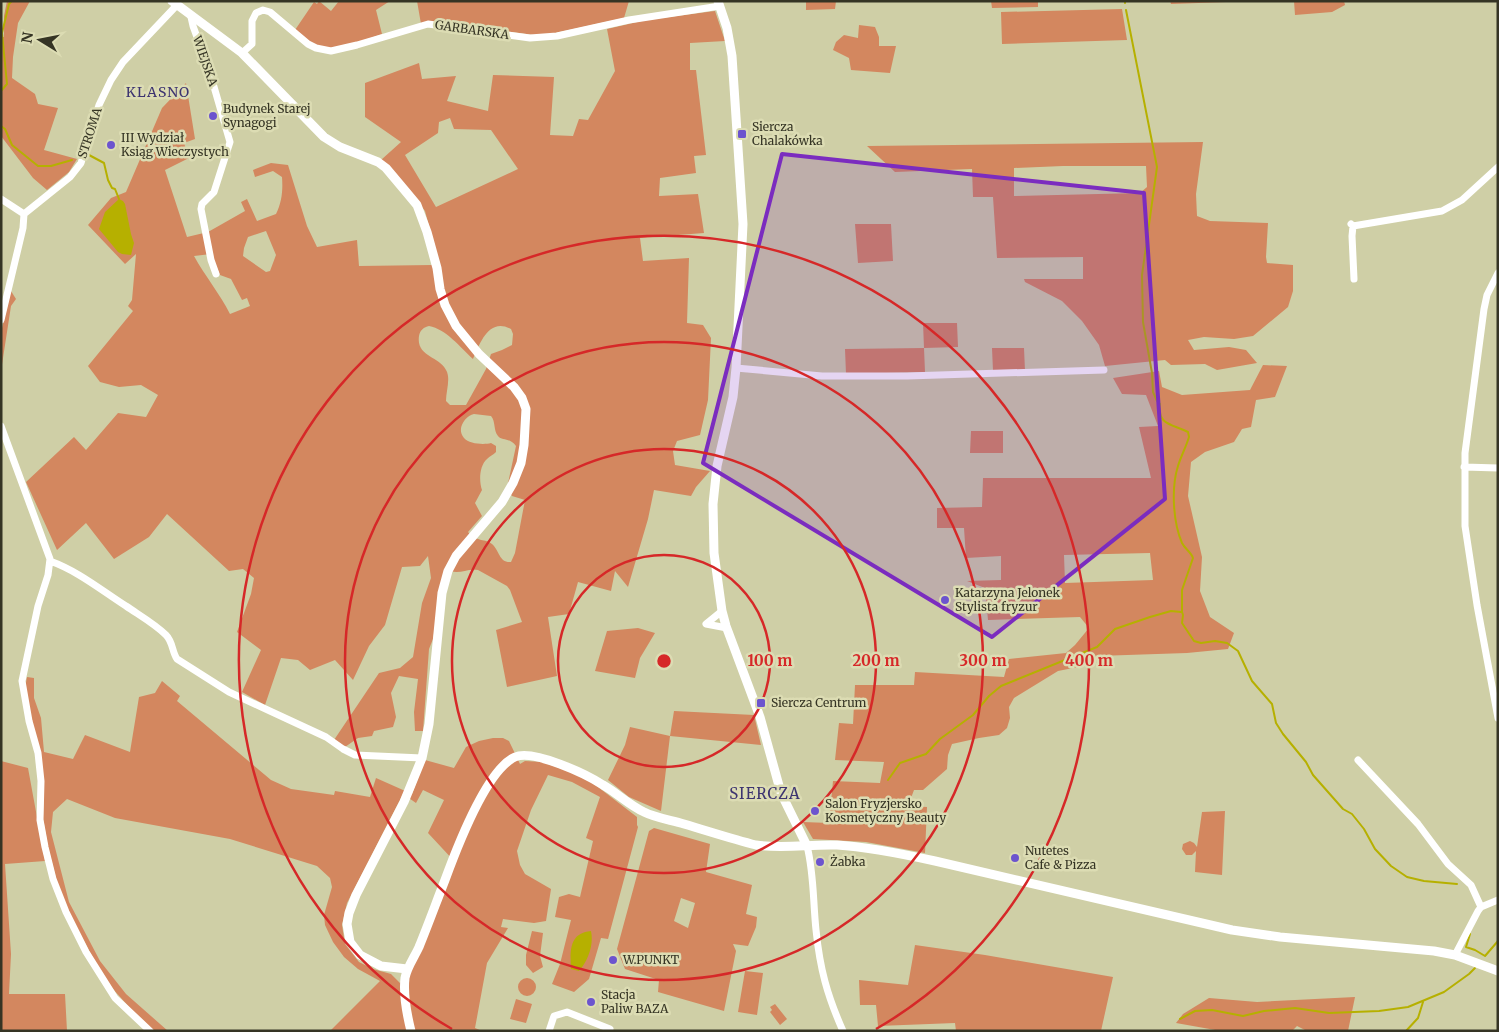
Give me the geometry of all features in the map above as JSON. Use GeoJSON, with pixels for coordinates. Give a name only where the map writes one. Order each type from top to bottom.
{"type":"FeatureCollection","features":[{"type":"Feature","properties":{"kind":"street"},"geometry":{"type":"LineString","coordinates":[[175,3],[191,17],[242,53],[324,137],[340,147],[378,162],[386,168],[417,205],[430,241],[442,297],[456,326],[484,359],[514,387],[522,398],[526,409],[524,445],[513,484],[502,502],[456,556],[448,572],[442,593],[429,724],[422,758],[404,802],[356,895],[349,913],[347,924],[350,942],[360,955],[381,966],[407,969]]}},
{"type":"Feature","properties":{"kind":"street","name":"STROMA"},"geometry":{"type":"LineString","coordinates":[[24,214],[70,177],[81,163],[98,105],[110,80],[123,62],[175,3]]}},
{"type":"Feature","properties":{"kind":"street"},"geometry":{"type":"LineString","coordinates":[[719,4],[727,28],[732,56],[744,224],[733,397],[717,466],[713,504],[714,553],[722,611],[727,628],[760,717],[781,792],[807,846],[812,873],[816,931],[823,977],[829,999],[843,1031]]}},
{"type":"Feature","properties":{"kind":"street","name":"GARBARSKA"},"geometry":{"type":"LineString","coordinates":[[242,53],[252,44],[252,21],[256,13],[263,10],[270,12],[308,44],[331,51],[428,24],[530,38],[557,36],[600,28],[629,20],[719,4]]}},
{"type":"Feature","properties":{"kind":"street","name":"WIEJSKA"},"geometry":{"type":"LineString","coordinates":[[191,17],[230,142],[214,192],[202,204],[201,209],[211,260],[216,274]]}},
{"type":"Feature","properties":{"kind":"street"},"geometry":{"type":"LineString","coordinates":[[1354,279],[1352,225],[1420,216],[1442,211],[1462,200],[1498,167]]}},
{"type":"Feature","properties":{"kind":"street"},"geometry":{"type":"LineString","coordinates":[[1,199],[24,214],[23,228],[1,320]]}},
{"type":"Feature","properties":{"kind":"street"},"geometry":{"type":"LineString","coordinates":[[1498,273],[1487,295],[1484,309],[1464,467],[1465,526],[1477,605],[1498,718]]}},
{"type":"Feature","properties":{"kind":"street"},"geometry":{"type":"LineString","coordinates":[[736,368],[822,376],[907,376],[1104,370]]}},
{"type":"Feature","properties":{"kind":"street"},"geometry":{"type":"LineString","coordinates":[[1,426],[50,561],[22,681],[28,721],[38,753],[41,781],[40,820],[45,848],[53,879],[66,912],[86,952],[115,998],[150,1031]]}},
{"type":"Feature","properties":{"kind":"street"},"geometry":{"type":"LineString","coordinates":[[1464,467],[1498,468]]}},
{"type":"Feature","properties":{"kind":"street"},"geometry":{"type":"LineString","coordinates":[[50,561],[92,582],[146,620],[166,635],[177,659],[230,692],[326,737],[355,755],[422,758]]}},
{"type":"Feature","properties":{"kind":"street"},"geometry":{"type":"LineString","coordinates":[[722,611],[706,624],[727,628]]}},
{"type":"Feature","properties":{"kind":"street"},"geometry":{"type":"LineString","coordinates":[[411,1031],[405,992],[407,969],[418,951],[462,836],[493,777],[501,766],[516,756],[524,754],[542,758],[602,784],[645,813],[756,845],[772,847],[837,845],[917,857],[1248,933],[1414,948],[1455,955],[1498,971]]}},
{"type":"Feature","properties":{"kind":"street"},"geometry":{"type":"LineString","coordinates":[[1358,760],[1418,824],[1448,864],[1471,884],[1481,907]]}},
{"type":"Feature","properties":{"kind":"street"},"geometry":{"type":"LineString","coordinates":[[1455,955],[1481,907],[1498,900]]}},
{"type":"Feature","properties":{"kind":"street"},"geometry":{"type":"LineString","coordinates":[[549,1031],[554,1016],[568,1012],[610,1029]]}},
{"type":"Feature","properties":{"kind":"highlighted area"},"geometry":{"type":"Polygon","coordinates":[[[782,154],[1144,193],[1165,499],[992,637],[703,463],[782,154]]]}},
{"type":"Feature","properties":{"kind":"shaded area"},"geometry":{"type":"Polygon","coordinates":[[[7,1],[30,1],[18,23],[12,78],[35,94],[38,104],[58,108],[44,150],[77,159],[69,172],[47,190],[33,178],[1,136],[1,37],[4,37],[4,16],[7,1]]]}},
{"type":"Feature","properties":{"kind":"shaded area"},"geometry":{"type":"Polygon","coordinates":[[[319,1],[331,11],[339,1],[390,1],[376,10],[382,34],[337,48],[318,47],[310,43],[295,30],[314,2],[317,4],[319,1]]]}},
{"type":"Feature","properties":{"kind":"shaded area"},"geometry":{"type":"Polygon","coordinates":[[[417,1],[629,1],[624,18],[541,36],[483,28],[421,24],[417,1]]]}},
{"type":"Feature","properties":{"kind":"shaded area"},"geometry":{"type":"Polygon","coordinates":[[[806,1],[836,1],[835,9],[806,10],[806,1]]]}},
{"type":"Feature","properties":{"kind":"shaded area"},"geometry":{"type":"Polygon","coordinates":[[[991,1],[1038,1],[1038,7],[992,8],[991,1]]]}},
{"type":"Feature","properties":{"kind":"shaded area"},"geometry":{"type":"Polygon","coordinates":[[[1170,1],[1253,1],[1171,4],[1170,1]]]}},
{"type":"Feature","properties":{"kind":"shaded area"},"geometry":{"type":"Polygon","coordinates":[[[1294,1],[1344,1],[1345,5],[1332,12],[1295,15],[1294,1]]]}},
{"type":"Feature","properties":{"kind":"shaded area"},"geometry":{"type":"Polygon","coordinates":[[[1122,9],[1127,40],[1002,44],[1001,12],[1122,9]]]}},
{"type":"Feature","properties":{"kind":"shaded area"},"geometry":{"type":"Polygon","coordinates":[[[715,11],[725,41],[690,43],[690,70],[696,70],[706,155],[694,156],[696,173],[660,178],[659,196],[698,194],[704,233],[640,238],[643,261],[689,258],[687,323],[703,325],[711,338],[708,400],[700,435],[677,441],[673,451],[675,465],[710,471],[691,496],[654,490],[648,519],[628,587],[615,571],[611,591],[578,582],[569,614],[548,617],[557,676],[507,687],[496,630],[522,622],[510,590],[507,586],[478,570],[454,572],[445,569],[433,639],[429,649],[423,731],[415,731],[414,712],[418,679],[399,676],[391,693],[396,717],[393,727],[374,731],[372,736],[358,738],[345,747],[334,740],[379,673],[400,668],[413,657],[422,603],[431,578],[428,556],[420,566],[402,567],[385,625],[369,646],[353,680],[335,660],[310,670],[298,660],[281,658],[265,705],[242,692],[261,650],[237,632],[251,594],[254,578],[243,569],[229,571],[167,514],[149,537],[114,559],[86,523],[57,550],[26,482],[74,437],[86,450],[118,413],[146,417],[158,395],[141,385],[119,387],[100,382],[88,366],[133,311],[128,306],[132,300],[136,254],[125,264],[88,225],[111,198],[126,192],[162,108],[186,83],[195,139],[184,143],[189,158],[165,170],[187,237],[208,232],[245,211],[241,202],[247,199],[257,221],[276,214],[282,196],[282,177],[273,171],[255,177],[253,170],[271,163],[288,165],[307,226],[317,247],[357,240],[359,266],[432,265],[439,263],[425,211],[391,168],[381,160],[401,142],[365,117],[365,83],[419,63],[422,79],[456,76],[447,101],[488,111],[493,75],[554,77],[550,135],[573,136],[579,119],[588,120],[615,71],[607,29],[646,20],[715,11]],[[450,118],[439,122],[438,133],[405,155],[436,207],[518,169],[491,130],[454,129],[450,118]],[[266,231],[248,237],[243,256],[266,272],[270,271],[276,255],[266,231]],[[211,254],[194,256],[230,314],[250,306],[247,298],[242,300],[231,279],[220,275],[211,254]],[[429,326],[421,330],[419,343],[424,352],[443,365],[446,370],[448,381],[446,401],[450,405],[466,405],[486,369],[491,354],[512,345],[513,334],[511,329],[497,326],[486,333],[473,359],[453,339],[441,331],[429,326]],[[474,414],[468,417],[461,427],[464,438],[473,443],[491,443],[496,446],[496,452],[482,466],[480,483],[482,490],[475,503],[482,516],[468,532],[475,538],[492,544],[504,561],[511,562],[515,553],[525,500],[512,496],[507,488],[516,446],[511,441],[498,436],[491,416],[474,414]]]}},
{"type":"Feature","properties":{"kind":"shaded area"},"geometry":{"type":"Polygon","coordinates":[[[859,25],[875,27],[879,37],[879,46],[896,46],[890,73],[851,70],[849,58],[833,50],[836,42],[844,35],[858,38],[859,25]]]}},
{"type":"Feature","properties":{"kind":"shaded area"},"geometry":{"type":"Polygon","coordinates":[[[1203,142],[1196,194],[1197,216],[1210,221],[1268,223],[1267,263],[1293,265],[1293,291],[1288,307],[1253,336],[1234,339],[1204,337],[1188,340],[1194,350],[1229,347],[1246,350],[1257,363],[1217,370],[1205,364],[1171,365],[1165,360],[1105,366],[1099,345],[1082,321],[1062,301],[1025,282],[1024,279],[1083,279],[1083,257],[997,258],[993,197],[973,197],[972,169],[895,172],[867,146],[1203,142]],[[1146,166],[1014,168],[1014,196],[1140,193],[1147,187],[1146,166]]]}},
{"type":"Feature","properties":{"kind":"shaded area"},"geometry":{"type":"Polygon","coordinates":[[[119,199],[125,204],[134,243],[131,255],[118,252],[99,229],[105,212],[119,199]]]}},
{"type":"Feature","properties":{"kind":"shaded area"},"geometry":{"type":"Polygon","coordinates":[[[855,224],[891,224],[893,261],[858,263],[855,224]]]}},
{"type":"Feature","properties":{"kind":"shaded area"},"geometry":{"type":"Polygon","coordinates":[[[11,291],[16,299],[11,306],[1,371],[1,332],[11,291]]]}},
{"type":"Feature","properties":{"kind":"shaded area"},"geometry":{"type":"Polygon","coordinates":[[[923,323],[957,323],[958,347],[924,348],[923,323]]]}},
{"type":"Feature","properties":{"kind":"shaded area"},"geometry":{"type":"Polygon","coordinates":[[[924,348],[925,372],[846,374],[845,349],[924,348]]]}},
{"type":"Feature","properties":{"kind":"shaded area"},"geometry":{"type":"Polygon","coordinates":[[[992,348],[1024,348],[1025,371],[993,371],[992,348]]]}},
{"type":"Feature","properties":{"kind":"shaded area"},"geometry":{"type":"Polygon","coordinates":[[[1263,365],[1287,366],[1275,397],[1256,400],[1251,427],[1242,429],[1234,442],[1205,452],[1191,462],[1188,496],[1202,557],[1200,591],[1210,617],[1234,633],[1228,649],[1187,653],[1097,656],[1078,667],[1058,671],[1014,698],[1009,707],[1010,718],[1007,728],[999,735],[952,744],[948,755],[947,769],[923,790],[914,790],[908,806],[927,807],[925,853],[866,842],[813,839],[803,822],[829,823],[833,781],[880,783],[884,762],[835,760],[839,723],[853,724],[855,685],[914,685],[915,672],[1004,677],[1009,659],[1066,653],[1089,628],[1080,617],[988,620],[985,588],[967,581],[1001,580],[1001,556],[966,558],[964,528],[937,528],[937,508],[982,507],[983,478],[1151,478],[1139,427],[1158,426],[1146,395],[1122,394],[1113,378],[1159,371],[1162,387],[1182,395],[1250,390],[1263,365]],[[1150,553],[1064,555],[1065,583],[1153,580],[1150,553]]]}},
{"type":"Feature","properties":{"kind":"shaded area"},"geometry":{"type":"Polygon","coordinates":[[[971,431],[1003,431],[1003,453],[970,453],[971,431]]]}},
{"type":"Feature","properties":{"kind":"shaded area"},"geometry":{"type":"Polygon","coordinates":[[[638,628],[655,633],[640,658],[635,678],[595,671],[607,631],[638,628]]]}},
{"type":"Feature","properties":{"kind":"shaded area"},"geometry":{"type":"Polygon","coordinates":[[[27,677],[34,678],[34,698],[41,718],[44,752],[73,759],[85,735],[130,752],[139,697],[155,693],[162,681],[180,696],[177,701],[271,780],[291,789],[334,795],[335,791],[370,797],[376,778],[412,794],[425,760],[454,768],[466,747],[479,741],[503,738],[509,741],[520,764],[525,761],[542,762],[585,777],[637,817],[638,827],[608,939],[601,938],[589,979],[574,992],[552,984],[560,964],[571,920],[555,917],[559,897],[569,894],[580,897],[593,841],[586,838],[600,797],[572,782],[548,775],[531,810],[517,851],[520,865],[525,874],[551,889],[546,921],[534,923],[503,919],[501,927],[508,928],[487,963],[475,1028],[482,1031],[330,1031],[380,981],[358,969],[344,957],[333,942],[325,925],[324,915],[332,887],[330,878],[317,866],[230,839],[115,818],[67,799],[53,812],[51,832],[69,902],[100,961],[126,994],[168,1031],[155,1031],[140,1019],[112,988],[99,969],[69,913],[57,882],[43,818],[44,786],[25,688],[27,677]],[[423,790],[416,803],[403,794],[347,903],[342,925],[345,944],[359,962],[373,969],[391,974],[400,983],[418,956],[455,862],[428,833],[444,800],[423,790]]]}},
{"type":"Feature","properties":{"kind":"shaded area"},"geometry":{"type":"Polygon","coordinates":[[[674,711],[754,715],[761,745],[670,736],[674,711]]]}},
{"type":"Feature","properties":{"kind":"shaded area"},"geometry":{"type":"Polygon","coordinates":[[[630,727],[670,736],[661,811],[629,797],[608,780],[625,745],[630,727]]]}},
{"type":"Feature","properties":{"kind":"shaded area"},"geometry":{"type":"Polygon","coordinates":[[[1,761],[28,768],[45,861],[5,864],[11,954],[9,994],[65,994],[67,1031],[1,1031],[1,761]]]}},
{"type":"Feature","properties":{"kind":"shaded area"},"geometry":{"type":"Polygon","coordinates":[[[1225,811],[1222,875],[1195,872],[1196,851],[1192,855],[1186,855],[1182,849],[1183,844],[1190,841],[1197,847],[1202,812],[1225,811]]]}},
{"type":"Feature","properties":{"kind":"shaded area"},"geometry":{"type":"Polygon","coordinates":[[[654,828],[710,844],[706,872],[752,885],[746,914],[757,917],[756,927],[748,946],[733,944],[736,951],[724,1011],[658,992],[659,980],[625,969],[617,949],[649,831],[654,828]],[[681,898],[674,921],[688,928],[695,903],[681,898]]]}},
{"type":"Feature","properties":{"kind":"shaded area"},"geometry":{"type":"Polygon","coordinates":[[[532,931],[543,933],[540,956],[543,967],[533,973],[526,965],[526,955],[532,931]]]}},
{"type":"Feature","properties":{"kind":"shaded area"},"geometry":{"type":"Polygon","coordinates":[[[591,931],[591,947],[585,962],[579,971],[571,969],[572,944],[578,935],[591,931]]]}},
{"type":"Feature","properties":{"kind":"shaded area"},"geometry":{"type":"Polygon","coordinates":[[[915,945],[1113,977],[1101,1031],[956,1031],[955,1023],[878,1026],[876,1005],[860,1005],[859,980],[908,985],[915,945]]]}},
{"type":"Feature","properties":{"kind":"shaded area"},"geometry":{"type":"Polygon","coordinates":[[[745,971],[763,973],[757,1015],[738,1012],[745,971]]]}},
{"type":"Feature","properties":{"kind":"shaded area"},"geometry":{"type":"Polygon","coordinates":[[[527,978],[533,981],[536,987],[533,993],[527,996],[521,993],[518,987],[521,981],[527,978]]]}},
{"type":"Feature","properties":{"kind":"shaded area"},"geometry":{"type":"Polygon","coordinates":[[[1355,997],[1348,1031],[1307,1031],[1297,1026],[1292,1031],[1221,1031],[1176,1023],[1183,1014],[1209,998],[1257,1002],[1355,997]]]}},
{"type":"Feature","properties":{"kind":"shaded area"},"geometry":{"type":"Polygon","coordinates":[[[516,999],[532,1004],[526,1023],[510,1019],[516,999]]]}},
{"type":"Feature","properties":{"kind":"shaded area"},"geometry":{"type":"Polygon","coordinates":[[[775,1004],[787,1019],[780,1025],[770,1012],[772,1010],[770,1007],[775,1004]]]}},
{"type":"Feature","properties":{"kind":"waterway"},"geometry":{"type":"LineString","coordinates":[[1,91],[7,84],[2,33],[9,4],[12,1]]}},
{"type":"Feature","properties":{"kind":"waterway"},"geometry":{"type":"LineString","coordinates":[[1126,10],[1157,167],[1142,275],[1143,322],[1152,373],[1153,392],[1160,404],[1163,420],[1188,432],[1189,437],[1178,466],[1174,484],[1174,505],[1179,535],[1183,545],[1193,558],[1182,590],[1182,623],[1194,641],[1201,643],[1215,641],[1227,643],[1238,651],[1252,681],[1272,704],[1276,723],[1283,734],[1306,762],[1313,775],[1343,809],[1352,814],[1364,829],[1375,849],[1391,866],[1407,877],[1424,881],[1457,884]]}},
{"type":"Feature","properties":{"kind":"waterway"},"geometry":{"type":"LineString","coordinates":[[1,126],[5,129],[12,145],[38,166],[51,166],[72,160]]}},
{"type":"Feature","properties":{"kind":"waterway"},"geometry":{"type":"LineString","coordinates":[[89,155],[104,163],[108,180],[112,188],[115,189],[119,199]]}},
{"type":"Feature","properties":{"kind":"waterway"},"geometry":{"type":"LineString","coordinates":[[888,780],[900,763],[926,754],[940,739],[973,715],[989,696],[1001,686],[1097,647],[1115,629],[1171,611],[1181,612]]}},
{"type":"Feature","properties":{"kind":"waterway"},"geometry":{"type":"LineString","coordinates":[[1470,934],[1466,947],[1485,956],[1498,941]]}},
{"type":"Feature","properties":{"kind":"waterway"},"geometry":{"type":"LineString","coordinates":[[1180,1019],[1195,1011],[1212,1010],[1243,1016],[1264,1011],[1295,1008],[1329,1013],[1379,1011],[1408,1007],[1444,992],[1475,968]]}},
{"type":"Feature","properties":{"kind":"waterway"},"geometry":{"type":"LineString","coordinates":[[1406,1031],[1418,1018],[1423,1002]]}},
{"type":"Feature","properties":{"kind":"place","name":"Budynek Starej Synagogi"},"geometry":{"type":"Point","coordinates":[213,116]}},
{"type":"Feature","properties":{"kind":"place","name":"Siercza Chalakówka"},"geometry":{"type":"Point","coordinates":[742,134]}},
{"type":"Feature","properties":{"kind":"place","name":"III Wydział Ksiąg Wieczystych"},"geometry":{"type":"Point","coordinates":[111,145]}},
{"type":"Feature","properties":{"kind":"place","name":"Katarzyna Jelonek Stylista fryzur"},"geometry":{"type":"Point","coordinates":[945,600]}},
{"type":"Feature","properties":{"kind":"place","name":"Siercza Centrum"},"geometry":{"type":"Point","coordinates":[761,703]}},
{"type":"Feature","properties":{"kind":"place","name":"Salon Fryzjersko Kosmetyczny Beauty"},"geometry":{"type":"Point","coordinates":[815,811]}},
{"type":"Feature","properties":{"kind":"place","name":"Nutetes Cafe & Pizza"},"geometry":{"type":"Point","coordinates":[1015,858]}},
{"type":"Feature","properties":{"kind":"place","name":"Żabka"},"geometry":{"type":"Point","coordinates":[820,862]}},
{"type":"Feature","properties":{"kind":"place","name":"W.PUNKT"},"geometry":{"type":"Point","coordinates":[613,960]}},
{"type":"Feature","properties":{"kind":"place","name":"Stacja Paliw BAZA"},"geometry":{"type":"Point","coordinates":[591,1002]}},
{"type":"Feature","properties":{"kind":"district","name":"KLASNO"},"geometry":{"type":"Point","coordinates":[158,92]}},
{"type":"Feature","properties":{"kind":"district","name":"SIERCZA"},"geometry":{"type":"Point","coordinates":[765,794]}}]}
